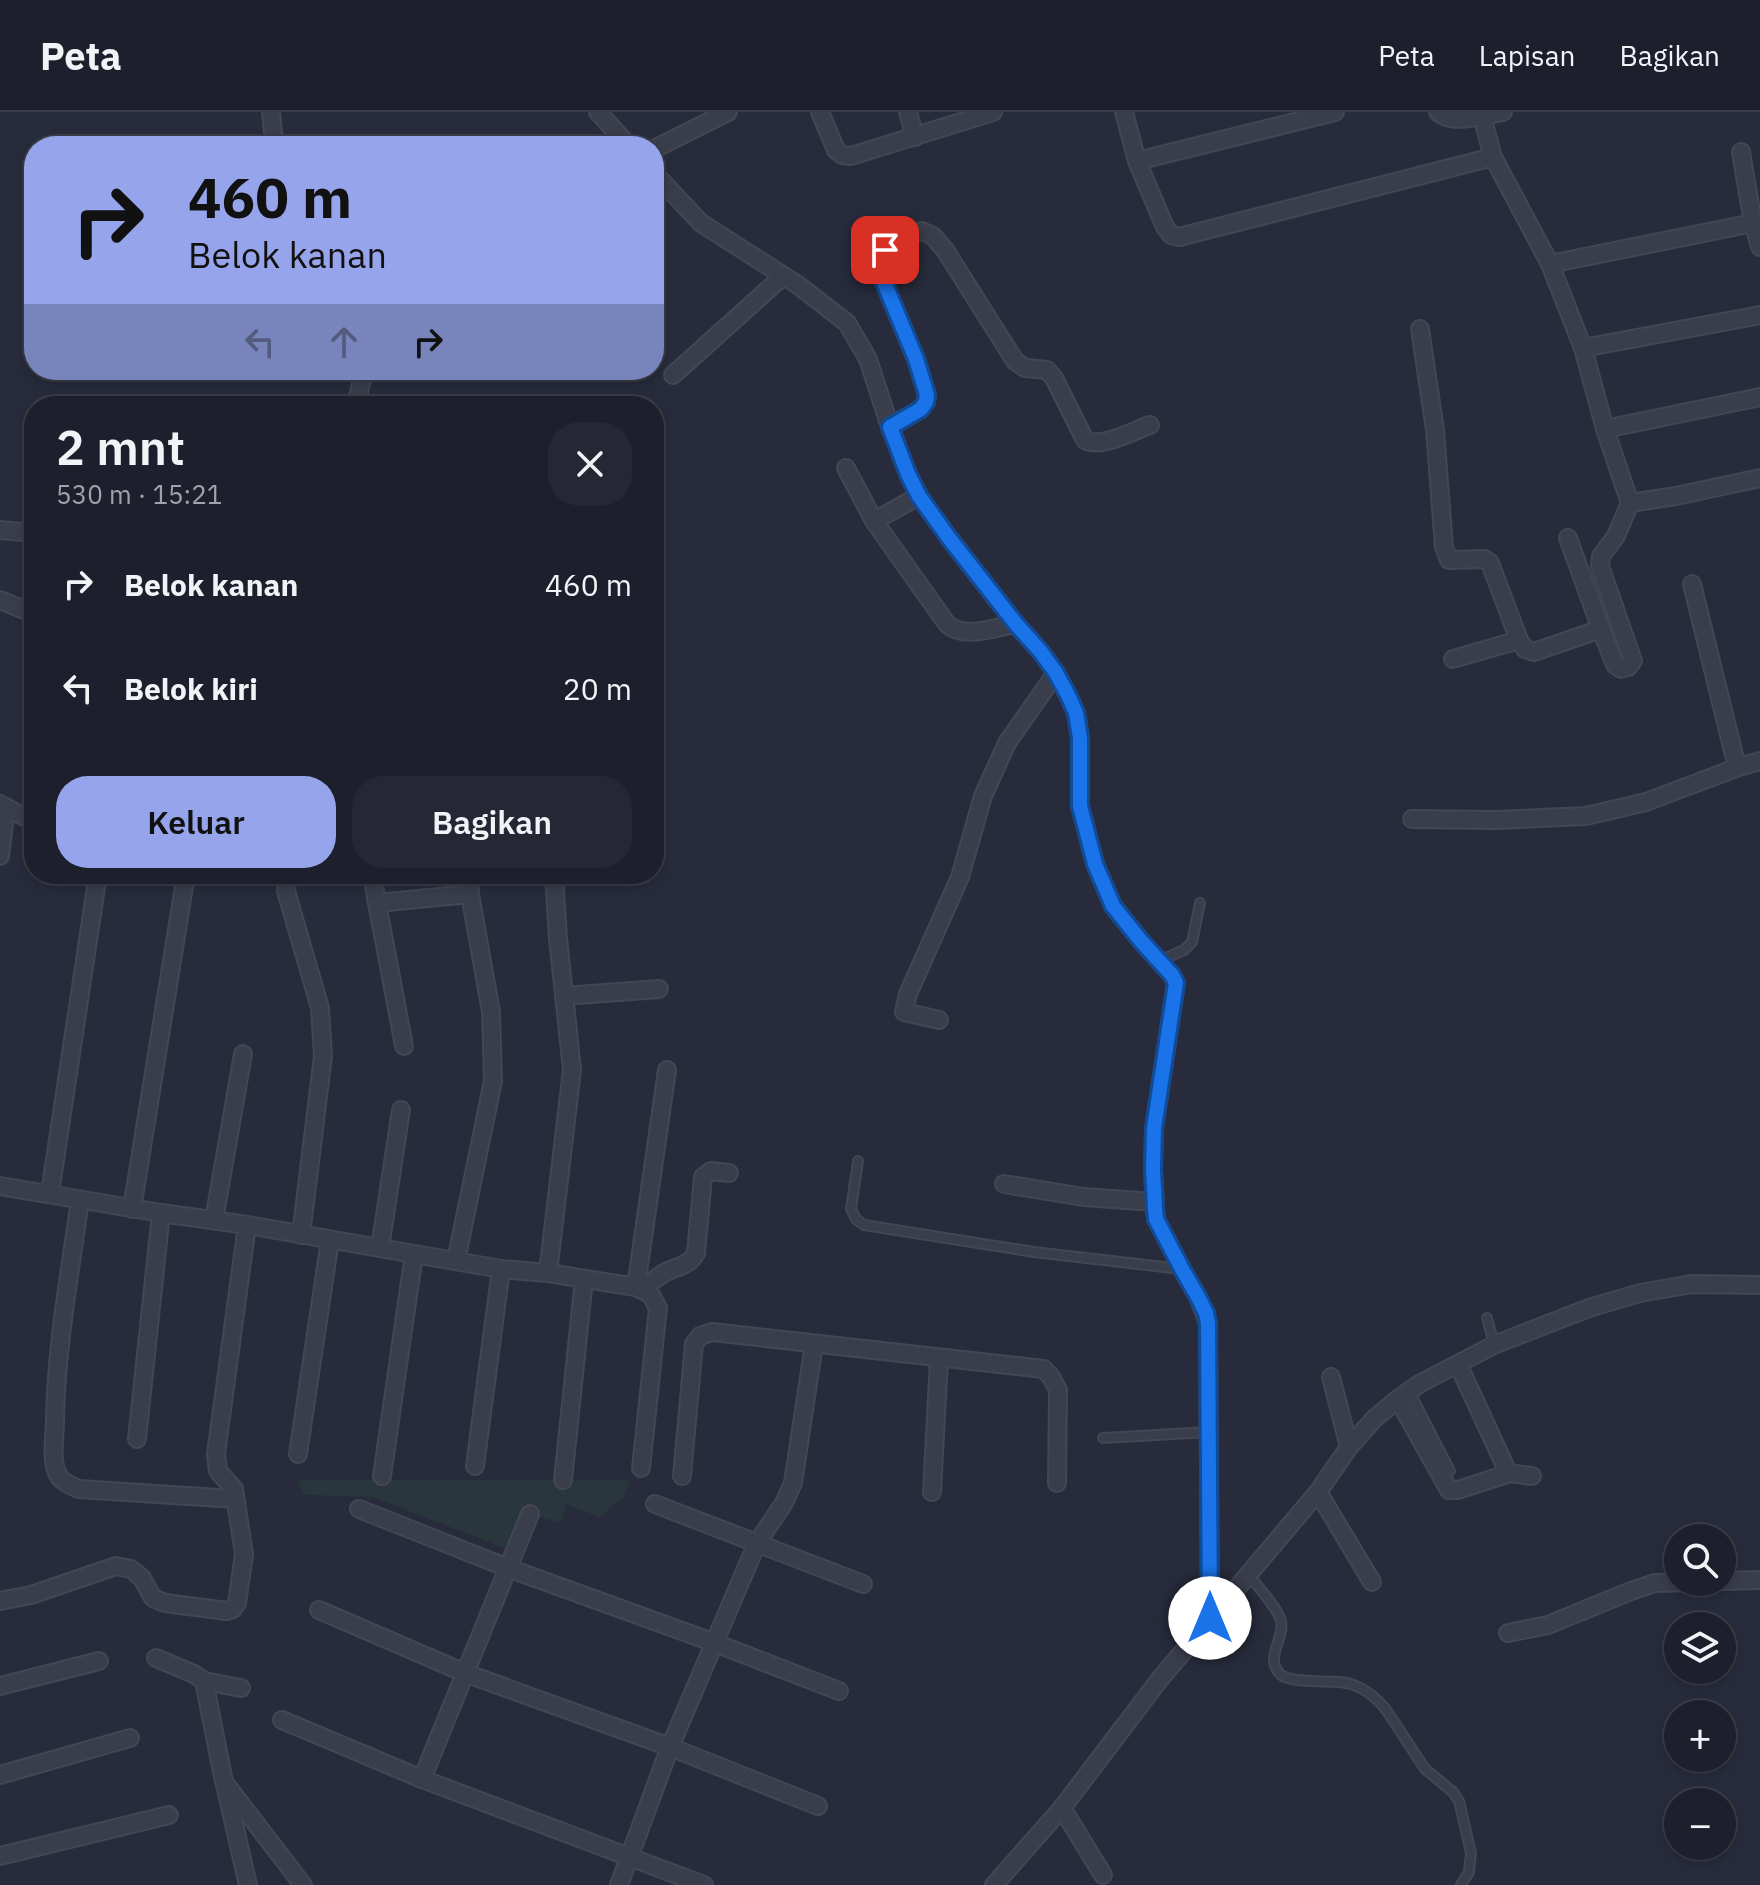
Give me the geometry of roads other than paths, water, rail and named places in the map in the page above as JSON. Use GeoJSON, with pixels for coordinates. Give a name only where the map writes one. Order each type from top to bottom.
{"type":"FeatureCollection","features":[{"type":"Feature","properties":{"kind":"street"},"geometry":{"type":"LineString","coordinates":[[271,112],[274,136]]}},
{"type":"Feature","properties":{"kind":"street"},"geometry":{"type":"LineString","coordinates":[[598,112],[620,136]]}},
{"type":"Feature","properties":{"kind":"street"},"geometry":{"type":"LineString","coordinates":[[664,144],[728,112]]}},
{"type":"Feature","properties":{"kind":"street"},"geometry":{"type":"LineString","coordinates":[[820,112],[836,150],[842,155],[851,156],[993,112]]}},
{"type":"Feature","properties":{"kind":"street"},"geometry":{"type":"LineString","coordinates":[[908,112],[915,137]]}},
{"type":"Feature","properties":{"kind":"street"},"geometry":{"type":"LineString","coordinates":[[1124,112],[1137,161],[1165,227],[1171,235],[1179,237],[1493,157]]}},
{"type":"Feature","properties":{"kind":"street"},"geometry":{"type":"LineString","coordinates":[[1137,161],[1335,112]]}},
{"type":"Feature","properties":{"kind":"street"},"geometry":{"type":"LineString","coordinates":[[1438,112],[1454,120],[1503,112]]}},
{"type":"Feature","properties":{"kind":"street"},"geometry":{"type":"LineString","coordinates":[[1482,116],[1493,157],[1550,264],[1583,348],[1605,429],[1630,503],[1616,536],[1601,556],[1600,566],[1633,661],[1628,667],[1621,669],[1615,665],[1568,538]]}},
{"type":"Feature","properties":{"kind":"street"},"geometry":{"type":"LineString","coordinates":[[1741,152],[1760,247]]}},
{"type":"Feature","properties":{"kind":"street"},"geometry":{"type":"LineString","coordinates":[[664,184],[701,223],[798,285],[847,323],[868,359],[890,427],[919,496],[1016,624],[1041,652],[1056,673],[1076,713],[1080,738],[1080,806],[1095,864],[1113,906],[1176,983],[1154,1128],[1153,1170],[1156,1210],[1208,1323],[1210,1618]]}},
{"type":"Feature","properties":{"kind":"street"},"geometry":{"type":"LineString","coordinates":[[1550,264],[1753,223]]}},
{"type":"Feature","properties":{"kind":"street"},"geometry":{"type":"LineString","coordinates":[[890,427],[921,409],[927,395],[916,359],[881,275],[880,258],[885,250],[905,236],[922,231],[933,236],[945,250],[1015,361],[1025,368],[1047,370],[1054,378],[1085,440],[1091,444],[1101,443],[1150,425]]}},
{"type":"Feature","properties":{"kind":"street"},"geometry":{"type":"LineString","coordinates":[[673,375],[782,277]]}},
{"type":"Feature","properties":{"kind":"street"},"geometry":{"type":"LineString","coordinates":[[1583,348],[1760,315]]}},
{"type":"Feature","properties":{"kind":"street"},"geometry":{"type":"LineString","coordinates":[[1420,329],[1435,430],[1444,547],[1449,560],[1485,559],[1490,563],[1525,649],[1534,652],[1601,629]]}},
{"type":"Feature","properties":{"kind":"street"},"geometry":{"type":"LineString","coordinates":[[1605,429],[1760,397]]}},
{"type":"Feature","properties":{"kind":"street"},"geometry":{"type":"LineString","coordinates":[[846,468],[874,521],[954,631],[965,633],[1016,624]]}},
{"type":"Feature","properties":{"kind":"street"},"geometry":{"type":"LineString","coordinates":[[1630,503],[1760,478]]}},
{"type":"Feature","properties":{"kind":"street"},"geometry":{"type":"LineString","coordinates":[[874,521],[919,496]]}},
{"type":"Feature","properties":{"kind":"street"},"geometry":{"type":"LineString","coordinates":[[0,530],[24,532]]}},
{"type":"Feature","properties":{"kind":"street"},"geometry":{"type":"LineString","coordinates":[[1692,584],[1739,767]]}},
{"type":"Feature","properties":{"kind":"street"},"geometry":{"type":"LineString","coordinates":[[0,600],[24,610]]}},
{"type":"Feature","properties":{"kind":"street"},"geometry":{"type":"LineString","coordinates":[[1453,659],[1519,640]]}},
{"type":"Feature","properties":{"kind":"street"},"geometry":{"type":"LineString","coordinates":[[939,1020],[904,1012],[908,994],[960,877],[983,796],[1007,743],[1056,673]]}},
{"type":"Feature","properties":{"kind":"street"},"geometry":{"type":"LineString","coordinates":[[1412,819],[1495,820],[1586,816],[1646,802],[1760,761]]}},
{"type":"Feature","properties":{"kind":"street"},"geometry":{"type":"LineString","coordinates":[[0,856],[3,806],[24,817]]}},
{"type":"Feature","properties":{"kind":"street"},"geometry":{"type":"LineString","coordinates":[[50,1193],[96,884]]}},
{"type":"Feature","properties":{"kind":"street"},"geometry":{"type":"LineString","coordinates":[[132,1209],[184,884]]}},
{"type":"Feature","properties":{"kind":"street"},"geometry":{"type":"LineString","coordinates":[[287,884],[286,891],[320,1008],[323,1056],[301,1235]]}},
{"type":"Feature","properties":{"kind":"street"},"geometry":{"type":"LineString","coordinates":[[374,884],[404,1046]]}},
{"type":"Feature","properties":{"kind":"street"},"geometry":{"type":"LineString","coordinates":[[456,1261],[493,1081],[491,1012],[470,884]]}},
{"type":"Feature","properties":{"kind":"street"},"geometry":{"type":"LineString","coordinates":[[548,1273],[572,1070],[555,884]]}},
{"type":"Feature","properties":{"kind":"street"},"geometry":{"type":"LineString","coordinates":[[377,903],[470,894]]}},
{"type":"Feature","properties":{"kind":"street"},"geometry":{"type":"LineString","coordinates":[[564,996],[659,989]]}},
{"type":"Feature","properties":{"kind":"street"},"geometry":{"type":"LineString","coordinates":[[214,1220],[243,1054]]}},
{"type":"Feature","properties":{"kind":"street"},"geometry":{"type":"LineString","coordinates":[[640,1288],[667,1070]]}},
{"type":"Feature","properties":{"kind":"street"},"geometry":{"type":"LineString","coordinates":[[380,1248],[401,1110]]}},
{"type":"Feature","properties":{"kind":"street"},"geometry":{"type":"LineString","coordinates":[[640,1288],[693,1259],[703,1177],[711,1171],[729,1173]]}},
{"type":"Feature","properties":{"kind":"street"},"geometry":{"type":"LineString","coordinates":[[1004,1184],[1156,1210]]}},
{"type":"Feature","properties":{"kind":"street"},"geometry":{"type":"LineString","coordinates":[[0,1186],[501,1269],[548,1273],[640,1288],[651,1295],[658,1308],[641,1468]]}},
{"type":"Feature","properties":{"kind":"street"},"geometry":{"type":"LineString","coordinates":[[80,1200],[56,1376],[55,1469],[68,1485],[79,1489],[235,1499]]}},
{"type":"Feature","properties":{"kind":"street"},"geometry":{"type":"LineString","coordinates":[[137,1439],[161,1213]]}},
{"type":"Feature","properties":{"kind":"street"},"geometry":{"type":"LineString","coordinates":[[0,1601],[31,1595],[116,1566],[131,1569],[142,1578],[153,1598],[165,1603],[227,1611],[237,1603],[244,1554],[234,1489],[218,1471],[216,1454],[247,1225]]}},
{"type":"Feature","properties":{"kind":"street"},"geometry":{"type":"LineString","coordinates":[[298,1454],[330,1240]]}},
{"type":"Feature","properties":{"kind":"street"},"geometry":{"type":"LineString","coordinates":[[382,1476],[414,1254]]}},
{"type":"Feature","properties":{"kind":"street"},"geometry":{"type":"LineString","coordinates":[[475,1466],[501,1269]]}},
{"type":"Feature","properties":{"kind":"street"},"geometry":{"type":"LineString","coordinates":[[563,1480],[584,1279]]}},
{"type":"Feature","properties":{"kind":"street"},"geometry":{"type":"LineString","coordinates":[[994,1885],[1062,1808],[1160,1679],[1318,1492],[1349,1447],[1375,1418],[1403,1395],[1494,1345],[1589,1308],[1640,1293],[1692,1284],[1760,1285]]}},
{"type":"Feature","properties":{"kind":"street"},"geometry":{"type":"LineString","coordinates":[[682,1476],[694,1344],[700,1336],[712,1332],[1044,1369],[1058,1390],[1057,1483]]}},
{"type":"Feature","properties":{"kind":"street"},"geometry":{"type":"LineString","coordinates":[[619,1885],[670,1747],[757,1543],[784,1503],[793,1483],[814,1344]]}},
{"type":"Feature","properties":{"kind":"street"},"geometry":{"type":"LineString","coordinates":[[932,1492],[939,1359]]}},
{"type":"Feature","properties":{"kind":"street"},"geometry":{"type":"LineString","coordinates":[[1458,1364],[1507,1473]]}},
{"type":"Feature","properties":{"kind":"street"},"geometry":{"type":"LineString","coordinates":[[1331,1377],[1349,1447]]}},
{"type":"Feature","properties":{"kind":"street"},"geometry":{"type":"LineString","coordinates":[[1403,1395],[1451,1491],[1507,1473],[1532,1476]]}},
{"type":"Feature","properties":{"kind":"street"},"geometry":{"type":"LineString","coordinates":[[1318,1492],[1372,1582]]}},
{"type":"Feature","properties":{"kind":"street"},"geometry":{"type":"LineString","coordinates":[[655,1504],[863,1584]]}},
{"type":"Feature","properties":{"kind":"street"},"geometry":{"type":"LineString","coordinates":[[359,1509],[839,1691]]}},
{"type":"Feature","properties":{"kind":"street"},"geometry":{"type":"LineString","coordinates":[[422,1779],[530,1514]]}},
{"type":"Feature","properties":{"kind":"street"},"geometry":{"type":"LineString","coordinates":[[1736,1581],[1760,1580]]}},
{"type":"Feature","properties":{"kind":"street"},"geometry":{"type":"LineString","coordinates":[[1508,1633],[1559,1622],[1631,1591],[1664,1583]]}},
{"type":"Feature","properties":{"kind":"street"},"geometry":{"type":"LineString","coordinates":[[319,1610],[465,1673],[670,1747],[818,1806]]}},
{"type":"Feature","properties":{"kind":"street"},"geometry":{"type":"LineString","coordinates":[[156,1658],[204,1681],[241,1688]]}},
{"type":"Feature","properties":{"kind":"street"},"geometry":{"type":"LineString","coordinates":[[0,1686],[99,1661]]}},
{"type":"Feature","properties":{"kind":"street"},"geometry":{"type":"LineString","coordinates":[[204,1681],[248,1885]]}},
{"type":"Feature","properties":{"kind":"street"},"geometry":{"type":"LineString","coordinates":[[282,1720],[422,1779],[704,1885]]}},
{"type":"Feature","properties":{"kind":"street"},"geometry":{"type":"LineString","coordinates":[[0,1775],[130,1738]]}},
{"type":"Feature","properties":{"kind":"street"},"geometry":{"type":"LineString","coordinates":[[224,1782],[303,1885]]}},
{"type":"Feature","properties":{"kind":"street"},"geometry":{"type":"LineString","coordinates":[[1062,1808],[1103,1875]]}},
{"type":"Feature","properties":{"kind":"street"},"geometry":{"type":"LineString","coordinates":[[0,1856],[169,1815]]}},
{"type":"Feature","properties":{"kind":"lane"},"geometry":{"type":"LineString","coordinates":[[1159,961],[1189,947],[1200,903]]}},
{"type":"Feature","properties":{"kind":"lane"},"geometry":{"type":"LineString","coordinates":[[858,1161],[851,1209],[856,1219],[864,1225],[1034,1252],[1182,1269]]}},
{"type":"Feature","properties":{"kind":"lane"},"geometry":{"type":"LineString","coordinates":[[1487,1318],[1494,1345]]}},
{"type":"Feature","properties":{"kind":"lane"},"geometry":{"type":"LineString","coordinates":[[1403,1395],[1450,1471]]}},
{"type":"Feature","properties":{"kind":"lane"},"geometry":{"type":"LineString","coordinates":[[1103,1438],[1210,1432]]}},
{"type":"Feature","properties":{"kind":"lane"},"geometry":{"type":"LineString","coordinates":[[1248,1574],[1280,1616],[1282,1627],[1273,1661],[1279,1674],[1292,1679],[1344,1683],[1366,1692],[1380,1702],[1425,1769],[1457,1796],[1471,1853],[1469,1872],[1461,1885]]}}]}
